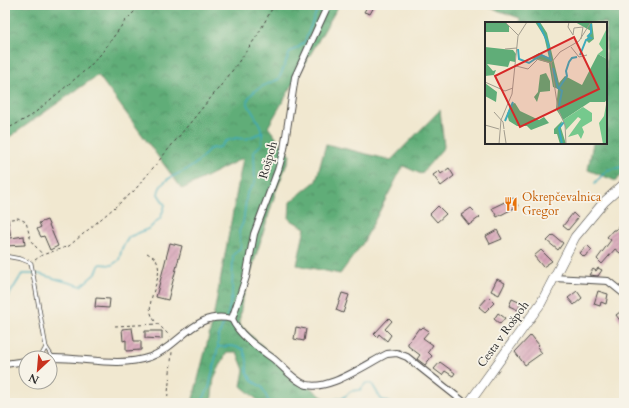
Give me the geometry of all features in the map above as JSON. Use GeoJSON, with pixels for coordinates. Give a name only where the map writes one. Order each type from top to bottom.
{"type":"FeatureCollection","features":[{"type":"Feature","properties":{"kind":"street","name":"Rošpoh"},"geometry":{"type":"LineString","coordinates":[[227,318],[246,277],[254,234],[278,170],[284,149],[295,77],[328,5]]}},
{"type":"Feature","properties":{"kind":"street","name":"Cesta v Rošpoh"},"geometry":{"type":"LineString","coordinates":[[469,403],[519,335],[541,302],[576,237],[589,219],[624,184]]}},
{"type":"Feature","properties":{"kind":"street"},"geometry":{"type":"LineString","coordinates":[[554,278],[608,281],[624,294]]}},
{"type":"Feature","properties":{"kind":"street"},"geometry":{"type":"LineString","coordinates":[[58,358],[128,362],[149,357],[172,344],[202,321],[213,317],[227,318],[246,338],[302,383],[315,386],[331,383],[387,354],[397,353],[407,357],[465,403]]}},
{"type":"Feature","properties":{"kind":"street"},"geometry":{"type":"LineString","coordinates":[[5,364],[18,362]]}},
{"type":"Feature","properties":{"kind":"lane"},"geometry":{"type":"LineString","coordinates":[[5,256],[21,259],[31,265],[48,350]]}},
{"type":"Feature","properties":{"kind":"path"},"geometry":{"type":"LineString","coordinates":[[5,130],[31,116],[88,68],[101,54],[125,21],[141,5]]}},
{"type":"Feature","properties":{"kind":"path"},"geometry":{"type":"LineString","coordinates":[[31,265],[42,255],[69,246],[128,196],[204,107],[240,60],[257,36],[274,5]]}},
{"type":"Feature","properties":{"kind":"path"},"geometry":{"type":"LineString","coordinates":[[5,220],[18,218],[26,222],[31,241],[42,255]]}},
{"type":"Feature","properties":{"kind":"path"},"geometry":{"type":"LineString","coordinates":[[146,253],[155,258],[159,268],[150,311],[152,318],[165,329],[172,344],[167,403]]}},
{"type":"Feature","properties":{"kind":"path"},"geometry":{"type":"LineString","coordinates":[[115,326],[158,324]]}},
{"type":"Feature","properties":{"kind":"green space"},"geometry":{"type":"Polygon","coordinates":[[[5,5],[339,5],[268,127],[290,156],[276,191],[242,301],[239,324],[288,370],[330,403],[261,403],[241,386],[244,370],[237,352],[227,352],[214,378],[211,403],[192,403],[212,324],[243,158],[182,189],[98,75],[5,140],[5,5]]]}},
{"type":"Feature","properties":{"kind":"green space"},"geometry":{"type":"Polygon","coordinates":[[[490,5],[624,5],[624,173],[616,181],[588,170],[593,144],[607,144],[607,22],[520,22],[520,18],[491,8],[490,5]]]}},
{"type":"Feature","properties":{"kind":"green space"},"geometry":{"type":"Polygon","coordinates":[[[440,110],[444,147],[421,174],[403,166],[363,243],[340,274],[297,265],[305,228],[289,219],[290,202],[316,181],[326,144],[391,160],[440,110]]]}},
{"type":"Feature","properties":{"kind":"building"},"geometry":{"type":"Polygon","coordinates":[[[368,5],[375,5],[370,14],[364,12],[368,5]]]}},
{"type":"Feature","properties":{"kind":"building"},"geometry":{"type":"Polygon","coordinates":[[[449,168],[454,176],[441,186],[433,175],[439,171],[441,174],[449,168]]]}},
{"type":"Feature","properties":{"kind":"building"},"geometry":{"type":"Polygon","coordinates":[[[513,198],[518,206],[497,217],[492,208],[513,198]]]}},
{"type":"Feature","properties":{"kind":"building"},"geometry":{"type":"Polygon","coordinates":[[[438,206],[446,214],[437,222],[430,214],[438,206]]]}},
{"type":"Feature","properties":{"kind":"building"},"geometry":{"type":"Polygon","coordinates":[[[471,208],[480,217],[469,225],[461,215],[471,208]]]}},
{"type":"Feature","properties":{"kind":"building"},"geometry":{"type":"Polygon","coordinates":[[[573,213],[578,218],[568,230],[563,226],[573,213]]]}},
{"type":"Feature","properties":{"kind":"building"},"geometry":{"type":"Polygon","coordinates":[[[5,219],[8,219],[11,238],[24,236],[25,245],[5,246],[5,219]]]}},
{"type":"Feature","properties":{"kind":"building"},"geometry":{"type":"Polygon","coordinates":[[[47,220],[58,246],[50,250],[44,236],[41,237],[37,229],[41,227],[39,223],[47,220]]]}},
{"type":"Feature","properties":{"kind":"building"},"geometry":{"type":"Polygon","coordinates":[[[624,220],[624,230],[619,236],[624,239],[624,256],[615,249],[602,264],[597,259],[611,240],[607,237],[613,230],[616,230],[624,220]]]}},
{"type":"Feature","properties":{"kind":"building"},"geometry":{"type":"Polygon","coordinates":[[[497,230],[502,239],[490,244],[486,236],[497,230]]]}},
{"type":"Feature","properties":{"kind":"building"},"geometry":{"type":"Polygon","coordinates":[[[553,235],[563,243],[558,250],[547,241],[553,235]]]}},
{"type":"Feature","properties":{"kind":"building"},"geometry":{"type":"Polygon","coordinates":[[[170,243],[182,246],[168,300],[156,297],[170,243]]]}},
{"type":"Feature","properties":{"kind":"building"},"geometry":{"type":"Polygon","coordinates":[[[587,245],[592,250],[584,257],[580,253],[587,245]]]}},
{"type":"Feature","properties":{"kind":"building"},"geometry":{"type":"Polygon","coordinates":[[[541,250],[552,261],[543,267],[534,256],[541,250]]]}},
{"type":"Feature","properties":{"kind":"building"},"geometry":{"type":"Polygon","coordinates":[[[598,268],[602,270],[598,276],[589,275],[593,269],[596,271],[598,268]]]}},
{"type":"Feature","properties":{"kind":"building"},"geometry":{"type":"Polygon","coordinates":[[[497,279],[505,283],[499,295],[491,291],[497,279]]]}},
{"type":"Feature","properties":{"kind":"building"},"geometry":{"type":"Polygon","coordinates":[[[577,291],[582,298],[574,305],[568,298],[577,291]]]}},
{"type":"Feature","properties":{"kind":"building"},"geometry":{"type":"Polygon","coordinates":[[[598,291],[608,294],[606,304],[601,302],[600,306],[594,304],[598,291]]]}},
{"type":"Feature","properties":{"kind":"building"},"geometry":{"type":"Polygon","coordinates":[[[342,293],[349,295],[343,313],[336,310],[342,293]]]}},
{"type":"Feature","properties":{"kind":"building"},"geometry":{"type":"Polygon","coordinates":[[[488,297],[494,303],[485,312],[479,307],[488,297]]]}},
{"type":"Feature","properties":{"kind":"building"},"geometry":{"type":"Polygon","coordinates":[[[96,298],[110,299],[109,308],[95,307],[96,298]]]}},
{"type":"Feature","properties":{"kind":"building"},"geometry":{"type":"Polygon","coordinates":[[[512,299],[521,303],[518,310],[509,306],[512,299]]]}},
{"type":"Feature","properties":{"kind":"building"},"geometry":{"type":"Polygon","coordinates":[[[624,309],[624,326],[616,315],[624,309]]]}},
{"type":"Feature","properties":{"kind":"building"},"geometry":{"type":"Polygon","coordinates":[[[498,313],[505,318],[500,324],[494,319],[498,313]]]}},
{"type":"Feature","properties":{"kind":"building"},"geometry":{"type":"Polygon","coordinates":[[[389,318],[392,321],[385,329],[391,335],[387,341],[379,334],[377,337],[374,334],[389,318]]]}},
{"type":"Feature","properties":{"kind":"building"},"geometry":{"type":"Polygon","coordinates":[[[296,327],[306,329],[304,341],[294,339],[296,327]]]}},
{"type":"Feature","properties":{"kind":"building"},"geometry":{"type":"Polygon","coordinates":[[[423,327],[429,331],[423,338],[433,345],[428,352],[432,356],[425,365],[417,359],[420,355],[408,346],[408,343],[419,328],[421,329],[423,327]]]}},
{"type":"Feature","properties":{"kind":"building"},"geometry":{"type":"Polygon","coordinates":[[[132,328],[134,341],[141,341],[141,350],[126,351],[126,340],[123,341],[122,329],[132,328]]]}},
{"type":"Feature","properties":{"kind":"building"},"geometry":{"type":"Polygon","coordinates":[[[145,331],[162,331],[162,339],[145,338],[145,331]]]}},
{"type":"Feature","properties":{"kind":"building"},"geometry":{"type":"Polygon","coordinates":[[[531,335],[539,345],[537,347],[542,353],[525,365],[515,352],[531,335]]]}},
{"type":"Feature","properties":{"kind":"building"},"geometry":{"type":"Polygon","coordinates":[[[440,362],[455,373],[453,376],[445,371],[442,375],[434,369],[440,362]]]}},
{"type":"Feature","properties":{"kind":"waterway"},"geometry":{"type":"LineString","coordinates":[[227,317],[232,296],[233,255],[241,247],[239,231],[243,223],[247,193],[255,183],[254,151],[262,144],[262,131],[247,102],[249,97],[256,90],[279,79],[290,52],[299,47],[305,41],[319,5]]}},
{"type":"Feature","properties":{"kind":"waterway"},"geometry":{"type":"LineString","coordinates":[[5,302],[22,274],[39,274],[81,286],[96,273],[100,264],[112,265],[119,260],[122,248],[129,237],[150,228],[161,217],[165,205],[158,194],[162,184],[193,165],[203,157],[209,149],[220,147],[226,141],[236,138],[246,139],[263,132]]}},
{"type":"Feature","properties":{"kind":"waterway"},"geometry":{"type":"LineString","coordinates":[[595,183],[607,170],[622,167],[624,153]]}},
{"type":"Feature","properties":{"kind":"waterway"},"geometry":{"type":"LineString","coordinates":[[201,403],[209,388],[218,347],[218,338],[225,320]]}},
{"type":"Feature","properties":{"kind":"waterway"},"geometry":{"type":"LineString","coordinates":[[218,347],[232,346],[243,349],[247,360],[247,371],[252,381],[262,387],[269,402],[298,403]]}},
{"type":"Feature","properties":{"kind":"waterway"},"geometry":{"type":"LineString","coordinates":[[302,403],[324,402],[343,398],[351,391],[360,390],[366,383],[372,384],[381,399],[390,403]]}},
{"type":"Feature","properties":{"kind":"place","name":"Okrepčevalnica Gregor"},"geometry":{"type":"Point","coordinates":[511,204]}}]}
